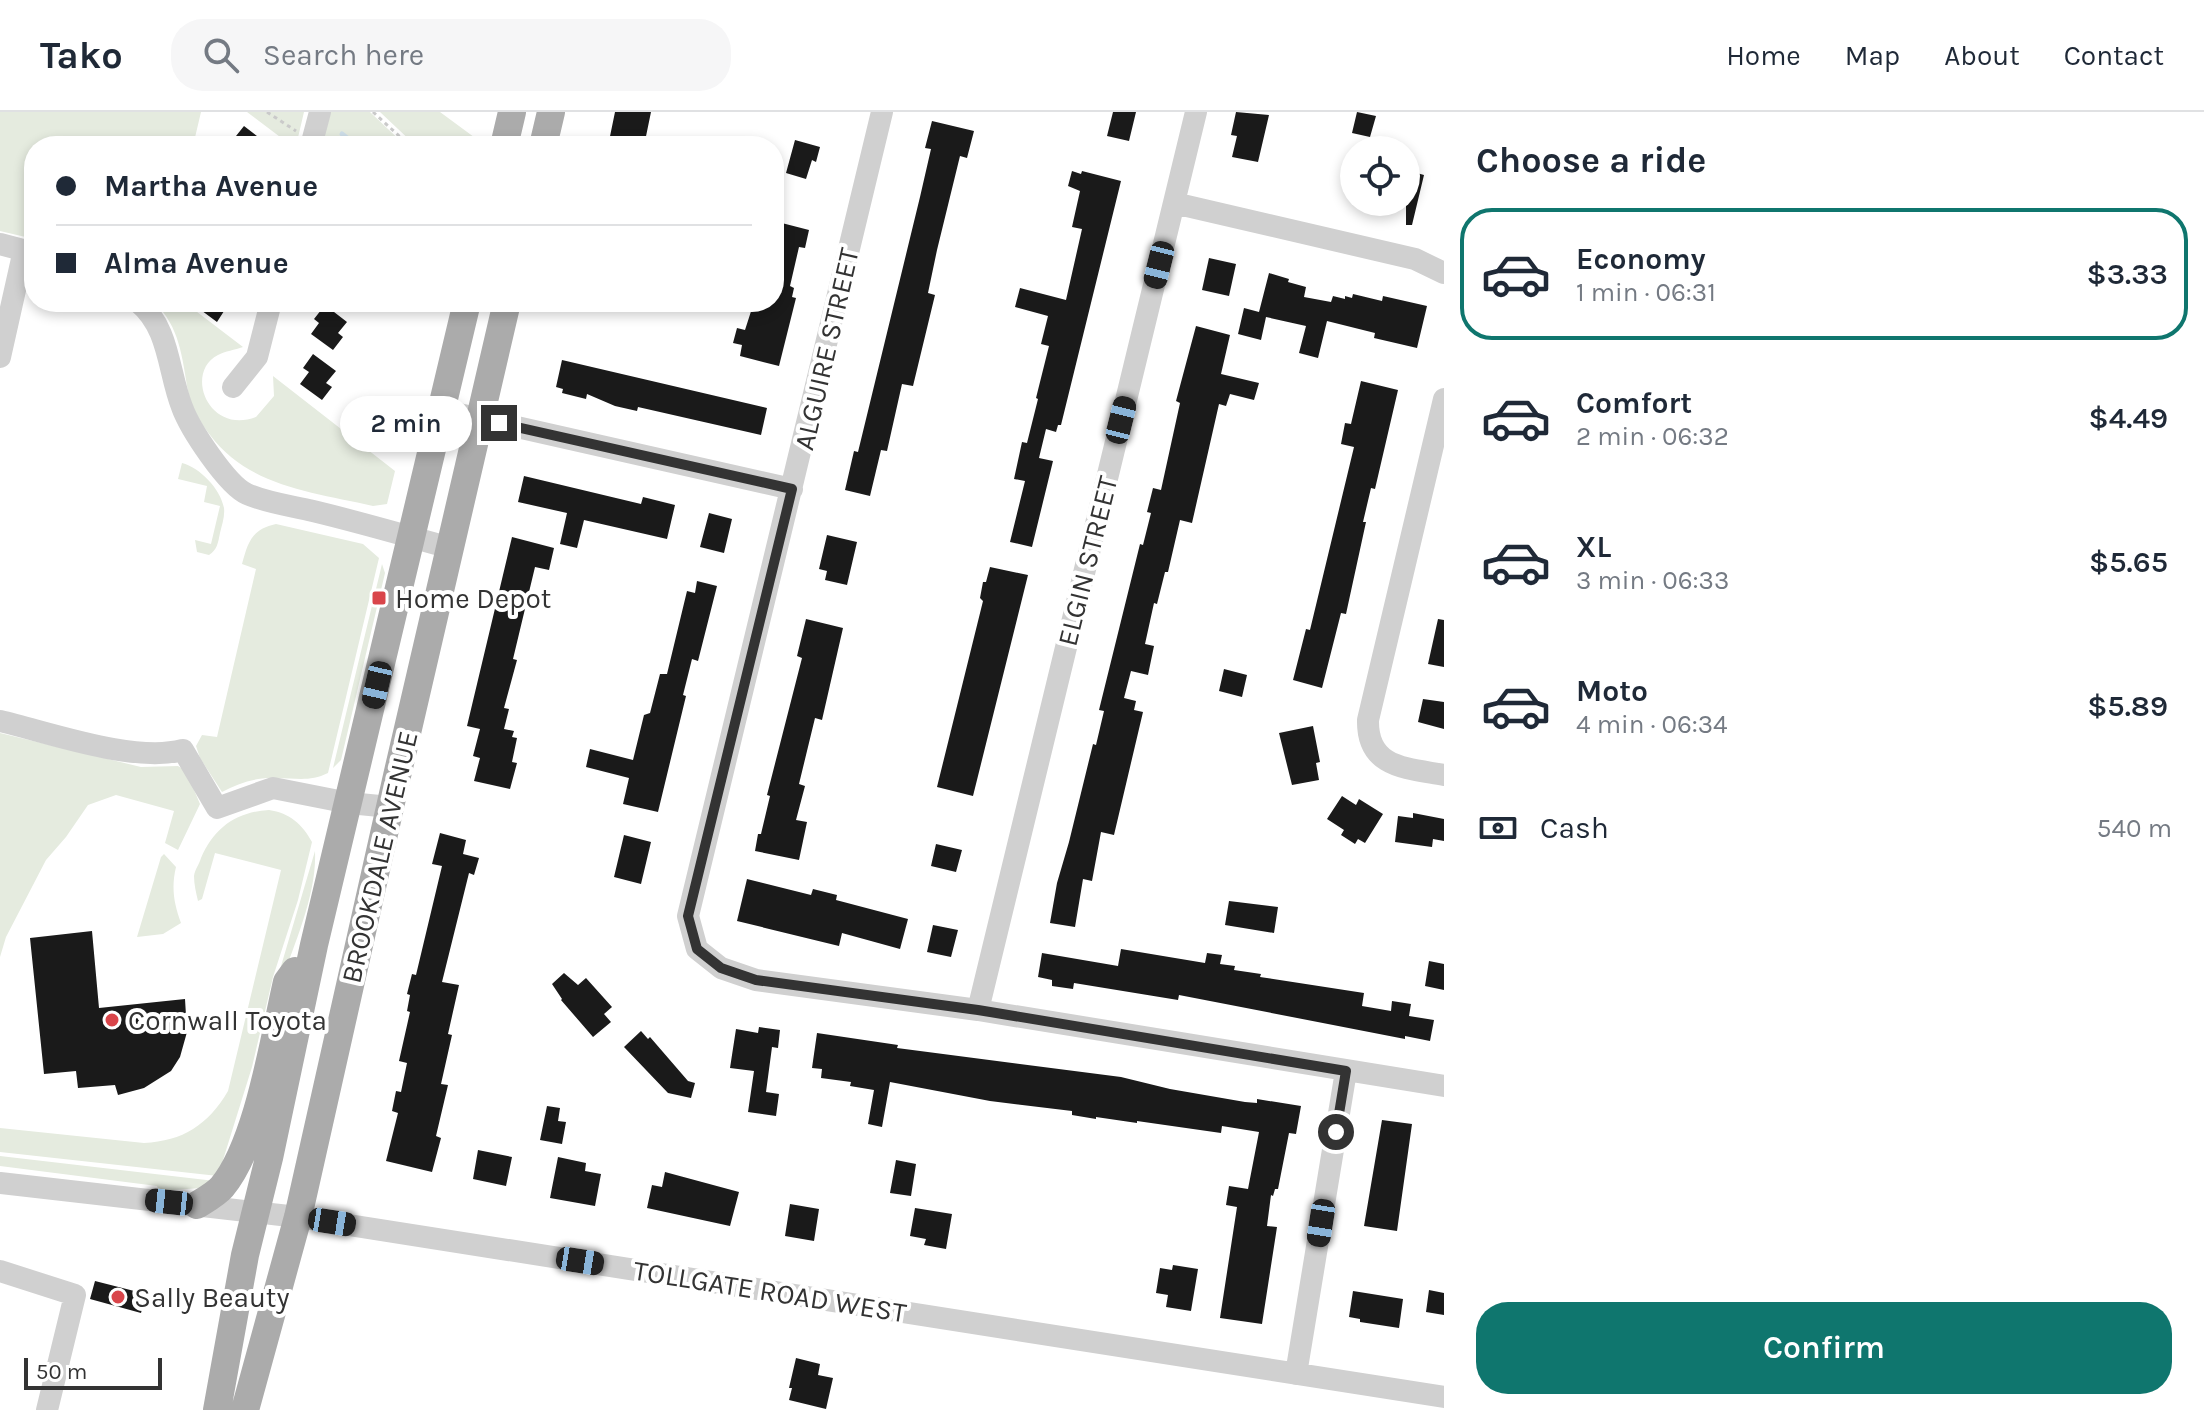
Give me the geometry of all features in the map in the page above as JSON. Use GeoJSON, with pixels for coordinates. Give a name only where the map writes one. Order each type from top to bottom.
{"type":"FeatureCollection","features":[{"type":"Feature","properties":{"kind":"main road"},"geometry":{"type":"LineString","coordinates":[[506,136],[512,112]]}},
{"type":"Feature","properties":{"kind":"main road"},"geometry":{"type":"LineString","coordinates":[[545,136],[551,112]]}},
{"type":"Feature","properties":{"kind":"main road","name":"BROOKDALE AVENUE"},"geometry":{"type":"LineString","coordinates":[[217,1410],[245,1255],[314,945],[465,312]]}},
{"type":"Feature","properties":{"kind":"main road","name":"BROOKDALE AVENUE"},"geometry":{"type":"LineString","coordinates":[[245,1410],[298,1217],[505,312]]}},
{"type":"Feature","properties":{"kind":"main road"},"geometry":{"type":"LineString","coordinates":[[197,1205],[221,1188],[242,1153],[262,1093],[287,982],[314,945]]}},
{"type":"Feature","properties":{"kind":"street"},"geometry":{"type":"LineString","coordinates":[[314,136],[320,112]]}},
{"type":"Feature","properties":{"kind":"street","name":"ALGUIRE STREET"},"geometry":{"type":"LineString","coordinates":[[882,112],[688,916],[697,949],[721,968],[756,980],[978,1010],[1444,1086]]}},
{"type":"Feature","properties":{"kind":"street","name":"ELGIN STREET"},"geometry":{"type":"LineString","coordinates":[[978,1010],[1196,112]]}},
{"type":"Feature","properties":{"kind":"street"},"geometry":{"type":"LineString","coordinates":[[1174,203],[1415,259],[1444,273]]}},
{"type":"Feature","properties":{"kind":"street"},"geometry":{"type":"LineString","coordinates":[[0,244],[24,250]]}},
{"type":"Feature","properties":{"kind":"street"},"geometry":{"type":"LineString","coordinates":[[0,357],[24,269]]}},
{"type":"Feature","properties":{"kind":"street"},"geometry":{"type":"LineString","coordinates":[[149,312],[167,348],[175,388],[187,422],[204,450],[245,494],[450,548]]}},
{"type":"Feature","properties":{"kind":"street"},"geometry":{"type":"LineString","coordinates":[[233,387],[257,357],[268,312]]}},
{"type":"Feature","properties":{"kind":"street"},"geometry":{"type":"LineString","coordinates":[[1444,399],[1368,720],[1368,735],[1383,760],[1407,769],[1444,775]]}},
{"type":"Feature","properties":{"kind":"street"},"geometry":{"type":"LineString","coordinates":[[441,410],[792,489]]}},
{"type":"Feature","properties":{"kind":"street"},"geometry":{"type":"LineString","coordinates":[[0,721],[136,754],[163,755],[183,750],[217,808],[273,788],[349,803],[390,807]]}},
{"type":"Feature","properties":{"kind":"street"},"geometry":{"type":"LineString","coordinates":[[1296,1374],[1346,1071]]}},
{"type":"Feature","properties":{"kind":"street","name":"TOLLGATE ROAD WEST"},"geometry":{"type":"LineString","coordinates":[[0,1183],[298,1217],[1444,1397]]}},
{"type":"Feature","properties":{"kind":"street"},"geometry":{"type":"LineString","coordinates":[[0,1271],[75,1295],[47,1410]]}},
{"type":"Feature","properties":{"kind":"path"},"geometry":{"type":"LineString","coordinates":[[267,112],[301,136]]}},
{"type":"Feature","properties":{"kind":"path"},"geometry":{"type":"LineString","coordinates":[[373,112],[399,136]]}},
{"type":"Feature","properties":{"kind":"shaded area"},"geometry":{"type":"Polygon","coordinates":[[[0,112],[201,112],[195,136],[24,136],[24,237],[0,231],[0,112]]]}},
{"type":"Feature","properties":{"kind":"shaded area"},"geometry":{"type":"Polygon","coordinates":[[[247,112],[304,112],[298,136],[279,136],[247,112]]]}},
{"type":"Feature","properties":{"kind":"shaded area"},"geometry":{"type":"Polygon","coordinates":[[[330,112],[370,112],[395,136],[324,136],[330,112]]]}},
{"type":"Feature","properties":{"kind":"shaded area"},"geometry":{"type":"Polygon","coordinates":[[[380,112],[440,112],[473,136],[405,136],[380,112]]]}},
{"type":"Feature","properties":{"kind":"shaded area"},"geometry":{"type":"Polygon","coordinates":[[[163,312],[197,312],[243,347],[221,354],[208,363],[202,387],[214,410],[225,417],[239,420],[256,417],[274,396],[273,376],[395,471],[387,504],[373,506],[284,485],[243,466],[226,452],[206,430],[194,409],[175,332],[163,312]]]}},
{"type":"Feature","properties":{"kind":"shaded area"},"geometry":{"type":"Polygon","coordinates":[[[182,463],[196,469],[208,480],[222,501],[224,517],[218,543],[209,555],[197,552],[195,540],[211,544],[220,506],[204,502],[207,486],[178,479],[182,463]]]}},
{"type":"Feature","properties":{"kind":"shaded area"},"geometry":{"type":"Polygon","coordinates":[[[276,524],[363,544],[379,558],[328,773],[307,779],[258,779],[222,792],[200,758],[196,746],[202,735],[217,737],[256,569],[242,564],[246,549],[256,533],[276,524]]]}},
{"type":"Feature","properties":{"kind":"shaded area"},"geometry":{"type":"Polygon","coordinates":[[[382,564],[385,573],[341,760],[333,768],[382,564]]]}},
{"type":"Feature","properties":{"kind":"shaded area"},"geometry":{"type":"Polygon","coordinates":[[[0,733],[141,767],[178,766],[186,771],[200,804],[178,850],[165,843],[174,811],[116,795],[88,805],[46,860],[6,937],[0,957],[0,733]]]}},
{"type":"Feature","properties":{"kind":"shaded area"},"geometry":{"type":"Polygon","coordinates":[[[269,810],[295,820],[312,842],[298,900],[273,977],[252,1067],[218,1176],[0,1152],[0,1128],[158,1142],[193,1129],[220,1103],[228,1091],[281,870],[215,853],[202,899],[198,901],[194,876],[206,847],[220,830],[236,818],[269,810]]]}},
{"type":"Feature","properties":{"kind":"shaded area"},"geometry":{"type":"Polygon","coordinates":[[[315,851],[315,867],[304,918],[281,983],[276,983],[315,851]]]}},
{"type":"Feature","properties":{"kind":"shaded area"},"geometry":{"type":"Polygon","coordinates":[[[164,854],[176,867],[174,896],[181,923],[163,934],[137,937],[161,857],[164,854]]]}},
{"type":"Feature","properties":{"kind":"shaded area"},"geometry":{"type":"Polygon","coordinates":[[[0,1156],[215,1181],[201,1188],[159,1191],[157,1186],[0,1166],[0,1156]]]}},
{"type":"Feature","properties":{"kind":"building"},"geometry":{"type":"Polygon","coordinates":[[[615,112],[651,112],[646,136],[610,136],[615,112]]]}},
{"type":"Feature","properties":{"kind":"building"},"geometry":{"type":"Polygon","coordinates":[[[1113,112],[1136,112],[1129,141],[1107,136],[1113,112]]]}},
{"type":"Feature","properties":{"kind":"building"},"geometry":{"type":"Polygon","coordinates":[[[1236,112],[1269,115],[1258,162],[1232,157],[1237,136],[1231,135],[1236,112]]]}},
{"type":"Feature","properties":{"kind":"building"},"geometry":{"type":"Polygon","coordinates":[[[1357,112],[1376,116],[1370,136],[1352,133],[1357,112]]]}},
{"type":"Feature","properties":{"kind":"building"},"geometry":{"type":"Polygon","coordinates":[[[932,121],[974,131],[967,158],[960,156],[937,250],[928,293],[935,295],[913,386],[902,384],[887,451],[881,450],[870,496],[845,490],[854,451],[858,452],[920,197],[931,149],[925,148],[932,121]]]}},
{"type":"Feature","properties":{"kind":"building"},"geometry":{"type":"Polygon","coordinates":[[[244,126],[257,136],[236,136],[244,126]]]}},
{"type":"Feature","properties":{"kind":"building"},"geometry":{"type":"Polygon","coordinates":[[[795,140],[820,147],[806,179],[786,173],[795,140]]]}},
{"type":"Feature","properties":{"kind":"building"},"geometry":{"type":"Polygon","coordinates":[[[1072,171],[1121,181],[1061,425],[1058,425],[1056,432],[1046,429],[1039,458],[1053,461],[1032,547],[1010,542],[1025,481],[1014,479],[1022,442],[1027,443],[1038,399],[1049,346],[1041,344],[1048,316],[1015,307],[1020,288],[1066,300],[1082,229],[1072,227],[1080,191],[1068,186],[1072,171]]]}},
{"type":"Feature","properties":{"kind":"building"},"geometry":{"type":"Polygon","coordinates":[[[1406,216],[1414,216],[1412,225],[1406,225],[1406,216]]]}},
{"type":"Feature","properties":{"kind":"building"},"geometry":{"type":"Polygon","coordinates":[[[784,224],[809,230],[805,248],[799,247],[790,286],[794,288],[792,297],[796,298],[779,366],[740,356],[742,345],[733,343],[737,328],[745,330],[751,312],[784,312],[784,224]]]}},
{"type":"Feature","properties":{"kind":"building"},"geometry":{"type":"Polygon","coordinates":[[[1209,258],[1236,264],[1229,296],[1202,290],[1209,258]]]}},
{"type":"Feature","properties":{"kind":"building"},"geometry":{"type":"Polygon","coordinates":[[[1269,273],[1306,287],[1304,297],[1331,302],[1333,296],[1345,299],[1345,296],[1352,298],[1353,294],[1382,301],[1383,296],[1427,306],[1417,348],[1374,338],[1375,333],[1327,321],[1318,358],[1299,353],[1306,326],[1266,317],[1261,340],[1238,334],[1244,308],[1259,312],[1269,273]]]}},
{"type":"Feature","properties":{"kind":"building"},"geometry":{"type":"Polygon","coordinates":[[[204,312],[223,312],[217,322],[204,312]]]}},
{"type":"Feature","properties":{"kind":"building"},"geometry":{"type":"Polygon","coordinates":[[[320,312],[334,312],[347,322],[338,333],[343,337],[333,350],[311,334],[319,323],[314,319],[320,312]]]}},
{"type":"Feature","properties":{"kind":"building"},"geometry":{"type":"Polygon","coordinates":[[[1196,326],[1230,335],[1221,374],[1259,383],[1254,400],[1230,394],[1226,406],[1219,404],[1192,523],[1180,520],[1168,572],[1165,572],[1157,604],[1154,603],[1145,644],[1154,646],[1148,675],[1131,671],[1124,698],[1136,701],[1134,710],[1143,712],[1114,835],[1101,832],[1092,881],[1083,879],[1075,927],[1050,923],[1057,883],[1104,711],[1099,710],[1140,544],[1143,545],[1151,513],[1147,512],[1153,488],[1161,490],[1180,403],[1176,401],[1196,326]]]}},
{"type":"Feature","properties":{"kind":"building"},"geometry":{"type":"Polygon","coordinates":[[[313,354],[336,371],[326,383],[332,387],[322,400],[300,384],[309,372],[303,368],[313,354]]]}},
{"type":"Feature","properties":{"kind":"building"},"geometry":{"type":"Polygon","coordinates":[[[562,360],[767,408],[761,435],[638,407],[637,411],[615,406],[587,394],[586,399],[562,393],[563,389],[556,387],[562,360]]]}},
{"type":"Feature","properties":{"kind":"building"},"geometry":{"type":"Polygon","coordinates":[[[1361,381],[1398,390],[1375,489],[1371,488],[1363,522],[1366,522],[1346,614],[1341,613],[1322,688],[1293,680],[1306,629],[1310,630],[1354,447],[1341,444],[1345,423],[1351,424],[1361,381]]]}},
{"type":"Feature","properties":{"kind":"building"},"geometry":{"type":"Polygon","coordinates":[[[524,476],[641,504],[643,497],[675,505],[667,539],[584,520],[577,548],[560,544],[567,513],[518,502],[524,476]]]}},
{"type":"Feature","properties":{"kind":"building"},"geometry":{"type":"Polygon","coordinates":[[[709,513],[732,519],[724,553],[700,547],[709,513]]]}},
{"type":"Feature","properties":{"kind":"building"},"geometry":{"type":"Polygon","coordinates":[[[827,535],[857,542],[847,585],[825,580],[827,571],[819,569],[827,535]]]}},
{"type":"Feature","properties":{"kind":"building"},"geometry":{"type":"Polygon","coordinates":[[[512,537],[554,548],[549,570],[535,567],[504,708],[509,709],[504,729],[514,731],[512,737],[517,738],[512,762],[517,763],[510,789],[474,781],[480,758],[473,756],[480,729],[467,726],[512,537]]]}},
{"type":"Feature","properties":{"kind":"building"},"geometry":{"type":"Polygon","coordinates":[[[990,567],[1028,575],[973,796],[937,787],[983,601],[980,598],[983,582],[986,582],[990,567]]]}},
{"type":"Feature","properties":{"kind":"building"},"geometry":{"type":"Polygon","coordinates":[[[697,581],[717,586],[698,661],[692,659],[658,812],[623,804],[629,778],[586,767],[590,749],[633,760],[644,715],[650,713],[660,674],[667,674],[687,591],[695,593],[697,581]]]}},
{"type":"Feature","properties":{"kind":"building"},"geometry":{"type":"Polygon","coordinates":[[[806,619],[843,628],[822,720],[815,718],[799,784],[805,786],[796,820],[807,822],[799,860],[755,851],[802,658],[797,656],[806,619]]]}},
{"type":"Feature","properties":{"kind":"building"},"geometry":{"type":"Polygon","coordinates":[[[1438,619],[1444,620],[1444,667],[1428,664],[1438,619]]]}},
{"type":"Feature","properties":{"kind":"building"},"geometry":{"type":"Polygon","coordinates":[[[1224,669],[1247,675],[1242,697],[1219,691],[1224,669]]]}},
{"type":"Feature","properties":{"kind":"building"},"geometry":{"type":"Polygon","coordinates":[[[1423,699],[1444,702],[1444,729],[1418,722],[1423,699]]]}},
{"type":"Feature","properties":{"kind":"building"},"geometry":{"type":"Polygon","coordinates":[[[1313,726],[1320,762],[1316,763],[1319,780],[1292,785],[1279,733],[1313,726]]]}},
{"type":"Feature","properties":{"kind":"building"},"geometry":{"type":"Polygon","coordinates":[[[1342,796],[1356,805],[1359,799],[1383,814],[1365,843],[1358,839],[1355,844],[1341,835],[1344,830],[1327,819],[1342,796]]]}},
{"type":"Feature","properties":{"kind":"building"},"geometry":{"type":"Polygon","coordinates":[[[1413,813],[1444,819],[1444,841],[1433,839],[1432,847],[1395,842],[1398,816],[1413,818],[1413,813]]]}},
{"type":"Feature","properties":{"kind":"building"},"geometry":{"type":"Polygon","coordinates":[[[440,833],[466,840],[463,854],[479,858],[474,875],[469,873],[442,982],[459,985],[441,1084],[448,1085],[436,1136],[441,1138],[432,1172],[386,1161],[398,1113],[392,1111],[396,1091],[401,1092],[407,1063],[399,1061],[410,1012],[407,1011],[410,995],[407,994],[412,974],[416,975],[442,866],[432,864],[440,833]]]}},
{"type":"Feature","properties":{"kind":"building"},"geometry":{"type":"Polygon","coordinates":[[[624,835],[651,842],[641,884],[614,877],[624,835]]]}},
{"type":"Feature","properties":{"kind":"building"},"geometry":{"type":"Polygon","coordinates":[[[936,844],[962,850],[956,872],[931,866],[936,844]]]}},
{"type":"Feature","properties":{"kind":"building"},"geometry":{"type":"Polygon","coordinates":[[[747,879],[811,895],[813,889],[837,895],[836,900],[908,919],[900,949],[842,933],[839,946],[737,921],[747,879]]]}},
{"type":"Feature","properties":{"kind":"building"},"geometry":{"type":"Polygon","coordinates":[[[1229,901],[1278,907],[1274,933],[1225,925],[1229,901]]]}},
{"type":"Feature","properties":{"kind":"building"},"geometry":{"type":"Polygon","coordinates":[[[933,925],[958,930],[951,957],[927,952],[933,925]]]}},
{"type":"Feature","properties":{"kind":"building","name":"Cornwall Toyota"},"geometry":{"type":"Polygon","coordinates":[[[92,931],[99,1008],[185,999],[187,1032],[180,1057],[171,1071],[144,1088],[118,1095],[115,1085],[78,1088],[76,1071],[44,1074],[30,938],[92,931]]]}},
{"type":"Feature","properties":{"kind":"building"},"geometry":{"type":"Polygon","coordinates":[[[1121,949],[1205,963],[1207,953],[1222,955],[1220,964],[1235,966],[1234,970],[1261,974],[1260,977],[1364,993],[1362,1006],[1391,1011],[1392,1001],[1411,1004],[1409,1016],[1434,1020],[1430,1041],[1405,1036],[1405,1039],[1179,995],[1178,1000],[1074,983],[1073,989],[1052,986],[1052,980],[1038,977],[1042,953],[1118,966],[1121,949]]]}},
{"type":"Feature","properties":{"kind":"building"},"geometry":{"type":"Polygon","coordinates":[[[1429,961],[1444,964],[1444,990],[1425,986],[1429,961]]]}},
{"type":"Feature","properties":{"kind":"building"},"geometry":{"type":"Polygon","coordinates":[[[564,973],[578,985],[586,978],[612,1007],[604,1014],[611,1022],[593,1037],[561,1000],[552,984],[564,973]]]}},
{"type":"Feature","properties":{"kind":"building"},"geometry":{"type":"Polygon","coordinates":[[[759,1027],[780,1030],[778,1048],[772,1047],[766,1092],[779,1094],[776,1116],[748,1112],[754,1071],[730,1068],[736,1029],[758,1033],[759,1027]]]}},
{"type":"Feature","properties":{"kind":"building"},"geometry":{"type":"Polygon","coordinates":[[[641,1031],[648,1039],[650,1037],[688,1081],[695,1083],[691,1098],[668,1093],[624,1047],[641,1031]]]}},
{"type":"Feature","properties":{"kind":"building"},"geometry":{"type":"Polygon","coordinates":[[[817,1033],[898,1045],[897,1048],[1121,1077],[1245,1102],[1257,1103],[1257,1099],[1301,1106],[1296,1134],[1289,1133],[1278,1189],[1271,1195],[1267,1226],[1277,1227],[1262,1324],[1220,1318],[1237,1207],[1226,1205],[1229,1186],[1248,1189],[1259,1132],[1222,1126],[1221,1133],[1137,1121],[1096,1119],[1072,1115],[1072,1111],[990,1101],[890,1082],[882,1127],[868,1124],[874,1090],[850,1086],[851,1082],[821,1078],[822,1069],[812,1068],[817,1033]]]}},
{"type":"Feature","properties":{"kind":"building"},"geometry":{"type":"Polygon","coordinates":[[[547,1106],[560,1108],[558,1121],[566,1122],[562,1144],[540,1140],[547,1106]]]}},
{"type":"Feature","properties":{"kind":"building"},"geometry":{"type":"Polygon","coordinates":[[[1382,1120],[1412,1124],[1397,1231],[1364,1226],[1382,1120]]]}},
{"type":"Feature","properties":{"kind":"building"},"geometry":{"type":"Polygon","coordinates":[[[478,1150],[512,1157],[506,1186],[473,1179],[478,1150]]]}},
{"type":"Feature","properties":{"kind":"building"},"geometry":{"type":"Polygon","coordinates":[[[558,1157],[586,1163],[585,1171],[601,1174],[595,1206],[550,1198],[558,1157]]]}},
{"type":"Feature","properties":{"kind":"building"},"geometry":{"type":"Polygon","coordinates":[[[896,1160],[916,1164],[911,1196],[890,1193],[896,1160]]]}},
{"type":"Feature","properties":{"kind":"building"},"geometry":{"type":"Polygon","coordinates":[[[665,1172],[739,1192],[730,1226],[647,1208],[652,1185],[662,1187],[665,1172]]]}},
{"type":"Feature","properties":{"kind":"building"},"geometry":{"type":"Polygon","coordinates":[[[790,1204],[819,1209],[814,1241],[785,1236],[790,1204]]]}},
{"type":"Feature","properties":{"kind":"building"},"geometry":{"type":"Polygon","coordinates":[[[915,1208],[952,1214],[946,1249],[924,1245],[926,1239],[910,1236],[915,1208]]]}},
{"type":"Feature","properties":{"kind":"building"},"geometry":{"type":"Polygon","coordinates":[[[1173,1265],[1198,1269],[1191,1311],[1166,1307],[1168,1295],[1156,1293],[1160,1268],[1172,1270],[1173,1265]]]}},
{"type":"Feature","properties":{"kind":"building","name":"Sally Beauty"},"geometry":{"type":"Polygon","coordinates":[[[95,1281],[146,1294],[141,1313],[90,1299],[95,1281]]]}},
{"type":"Feature","properties":{"kind":"building"},"geometry":{"type":"Polygon","coordinates":[[[1429,1290],[1444,1293],[1444,1315],[1426,1312],[1429,1290]]]}},
{"type":"Feature","properties":{"kind":"building"},"geometry":{"type":"Polygon","coordinates":[[[1353,1291],[1403,1299],[1399,1328],[1360,1322],[1360,1319],[1349,1317],[1353,1291]]]}},
{"type":"Feature","properties":{"kind":"building"},"geometry":{"type":"Polygon","coordinates":[[[796,1358],[820,1364],[818,1375],[833,1378],[826,1409],[789,1400],[796,1358]]]}},
{"type":"Feature","properties":{"kind":"place","name":"Home Depot"},"geometry":{"type":"Point","coordinates":[379,598]}},
{"type":"Feature","properties":{"kind":"place","name":"Cornwall Toyota"},"geometry":{"type":"Point","coordinates":[112,1020]}},
{"type":"Feature","properties":{"kind":"place","name":"Sally Beauty"},"geometry":{"type":"Point","coordinates":[118,1297]}},
{"type":"Feature","properties":{"kind":"route"},"geometry":{"type":"LineString","coordinates":[[499,423],[792,489],[688,916],[697,949],[721,968],[756,980],[978,1010],[1346,1071],[1336,1132]]}}]}
